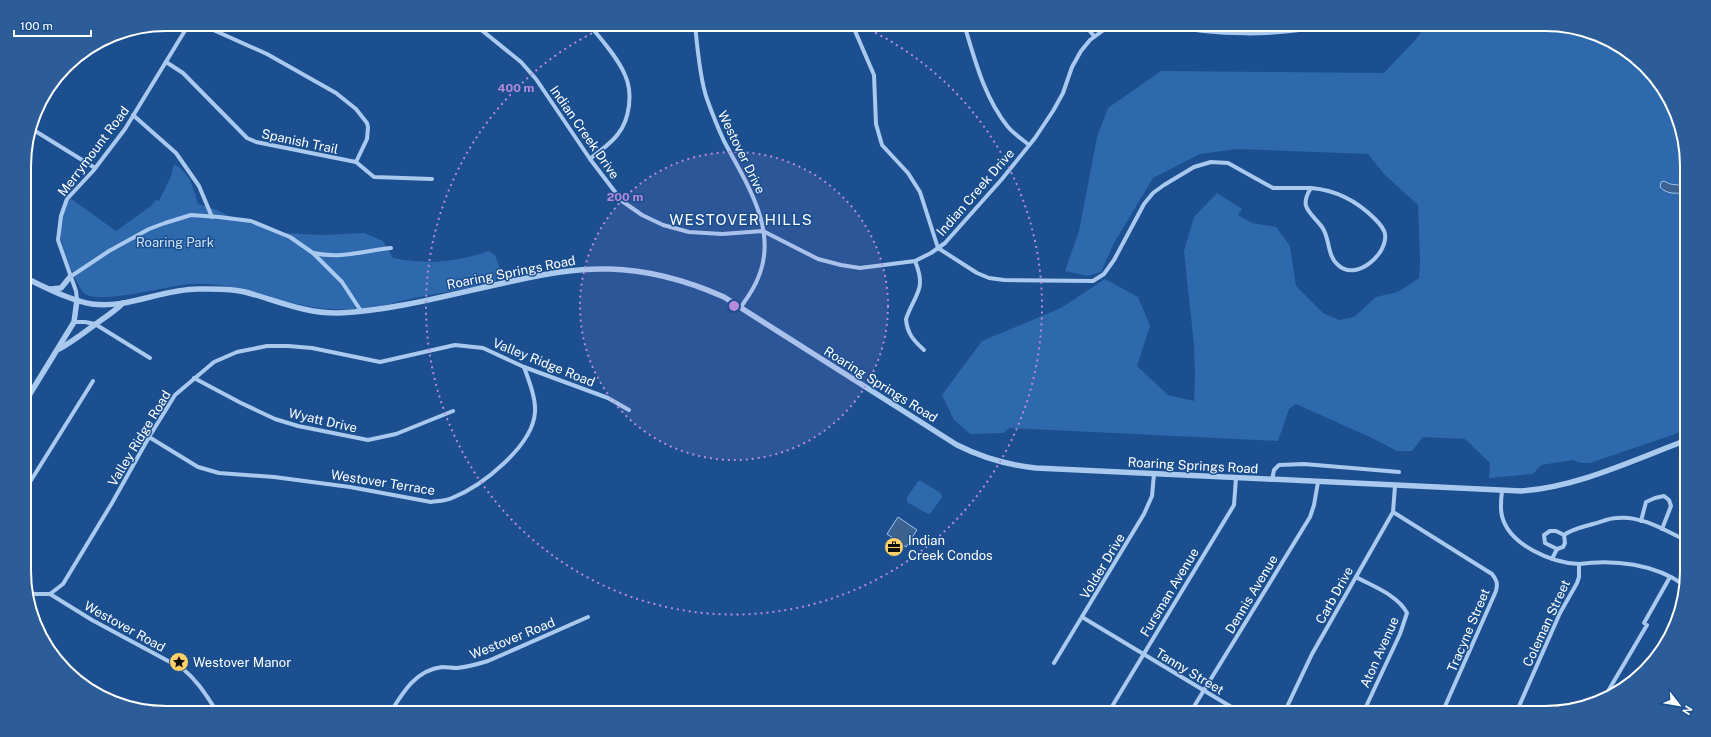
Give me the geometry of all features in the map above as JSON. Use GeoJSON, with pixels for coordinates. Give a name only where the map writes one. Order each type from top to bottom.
{"type":"FeatureCollection","features":[{"type":"Feature","properties":{"kind":"street","name":"Merrymount Road"},"geometry":{"type":"LineString","coordinates":[[77,300],[76,291],[58,240],[61,216],[67,199],[95,168],[125,129],[185,31]]}},
{"type":"Feature","properties":{"kind":"street"},"geometry":{"type":"LineString","coordinates":[[216,31],[267,54],[336,93],[356,108],[367,122],[368,127],[366,139],[356,162]]}},
{"type":"Feature","properties":{"kind":"street","name":"Indian Creek Drive"},"geometry":{"type":"LineString","coordinates":[[483,31],[521,62],[536,79],[590,159],[622,201],[642,215],[663,224],[689,232],[722,234],[763,231],[818,259],[860,268],[915,261],[945,243],[972,214],[1030,145],[1063,93],[1072,67],[1081,51],[1094,36],[1102,31]]}},
{"type":"Feature","properties":{"kind":"street"},"geometry":{"type":"LineString","coordinates":[[590,159],[620,132],[627,120],[629,102],[626,75],[594,31]]}},
{"type":"Feature","properties":{"kind":"street","name":"Westover Drive"},"geometry":{"type":"LineString","coordinates":[[696,31],[706,98],[723,139],[756,203],[763,231],[763,262],[759,277],[741,307]]}},
{"type":"Feature","properties":{"kind":"street"},"geometry":{"type":"LineString","coordinates":[[855,31],[874,75],[876,124],[882,145],[908,173],[920,192],[938,248],[977,273],[989,278],[1004,280],[1093,281],[1104,274],[1144,204],[1153,193],[1164,184],[1194,167],[1211,162],[1228,163],[1273,188],[1311,188],[1342,195],[1367,210],[1380,223],[1385,232],[1383,247],[1373,261],[1364,267],[1352,270],[1343,269],[1333,261],[1325,231],[1306,208],[1305,200],[1311,188]]}},
{"type":"Feature","properties":{"kind":"street"},"geometry":{"type":"LineString","coordinates":[[966,31],[980,77],[994,105],[1009,127],[1030,145]]}},
{"type":"Feature","properties":{"kind":"street"},"geometry":{"type":"LineString","coordinates":[[1090,31],[1094,36]]}},
{"type":"Feature","properties":{"kind":"street"},"geometry":{"type":"LineString","coordinates":[[1199,31],[1228,33],[1285,31]]}},
{"type":"Feature","properties":{"kind":"street","name":"Spanish Trail"},"geometry":{"type":"LineString","coordinates":[[166,62],[183,73],[247,138],[256,142],[356,162],[374,177],[432,179]]}},
{"type":"Feature","properties":{"kind":"street"},"geometry":{"type":"LineString","coordinates":[[133,115],[176,153],[199,186],[212,217]]}},
{"type":"Feature","properties":{"kind":"street"},"geometry":{"type":"LineString","coordinates":[[36,131],[95,168]]}},
{"type":"Feature","properties":{"kind":"street"},"geometry":{"type":"LineString","coordinates":[[49,288],[61,288],[70,277],[109,251],[149,229],[191,215],[251,221],[290,237],[313,253],[342,282],[361,311]]}},
{"type":"Feature","properties":{"kind":"street"},"geometry":{"type":"LineString","coordinates":[[313,253],[328,256],[340,256],[391,248]]}},
{"type":"Feature","properties":{"kind":"street"},"geometry":{"type":"LineString","coordinates":[[915,261],[921,275],[921,282],[906,319],[913,340],[924,350]]}},
{"type":"Feature","properties":{"kind":"street","name":"Roaring Springs Road"},"geometry":{"type":"LineString","coordinates":[[31,280],[77,300],[104,305],[124,303],[160,294],[194,289],[214,289],[243,291],[293,307],[336,313],[398,306],[557,272],[611,269],[652,274],[706,289],[741,307],[957,445],[989,459],[1006,464],[1036,468],[1502,491],[1532,491],[1571,483],[1680,443]]}},
{"type":"Feature","properties":{"kind":"street"},"geometry":{"type":"LineString","coordinates":[[31,393],[59,349],[74,322],[77,300]]}},
{"type":"Feature","properties":{"kind":"street"},"geometry":{"type":"LineString","coordinates":[[59,349],[72,342],[95,324],[114,312],[124,303]]}},
{"type":"Feature","properties":{"kind":"street"},"geometry":{"type":"LineString","coordinates":[[74,322],[95,324],[150,358]]}},
{"type":"Feature","properties":{"kind":"street","name":"Valley Ridge Road"},"geometry":{"type":"LineString","coordinates":[[50,594],[63,584],[175,395],[205,369],[222,358],[250,349],[267,346],[312,348],[380,362],[454,345],[483,348],[524,367],[608,398],[629,410]]}},
{"type":"Feature","properties":{"kind":"street","name":"Westover Terrace"},"geometry":{"type":"LineString","coordinates":[[149,437],[198,467],[219,473],[282,478],[350,487],[431,502],[444,500],[452,498],[483,481],[513,455],[526,437],[534,422],[535,405],[524,367]]}},
{"type":"Feature","properties":{"kind":"street","name":"Wyatt Drive"},"geometry":{"type":"LineString","coordinates":[[194,378],[275,419],[298,426],[368,440],[396,434],[453,411]]}},
{"type":"Feature","properties":{"kind":"street"},"geometry":{"type":"LineString","coordinates":[[31,480],[93,381]]}},
{"type":"Feature","properties":{"kind":"street"},"geometry":{"type":"LineString","coordinates":[[1272,480],[1274,470],[1279,465],[1304,464],[1399,472]]}},
{"type":"Feature","properties":{"kind":"street","name":"Volder Drive"},"geometry":{"type":"LineString","coordinates":[[1054,663],[1148,505],[1152,496],[1154,474]]}},
{"type":"Feature","properties":{"kind":"street","name":"Fursman Avenue"},"geometry":{"type":"LineString","coordinates":[[1112,706],[1234,505],[1236,478]]}},
{"type":"Feature","properties":{"kind":"street","name":"Dennis Avenue"},"geometry":{"type":"LineString","coordinates":[[1194,706],[1310,517],[1314,505],[1318,482]]}},
{"type":"Feature","properties":{"kind":"street","name":"Carb Drive"},"geometry":{"type":"LineString","coordinates":[[1287,706],[1312,654],[1393,512],[1395,486]]}},
{"type":"Feature","properties":{"kind":"street","name":"Coleman Street"},"geometry":{"type":"LineString","coordinates":[[1502,491],[1502,517],[1509,530],[1520,542],[1534,551],[1552,559],[1579,564],[1579,577],[1577,583],[1560,613],[1519,706]]}},
{"type":"Feature","properties":{"kind":"street"},"geometry":{"type":"LineString","coordinates":[[1641,520],[1646,502],[1664,496],[1669,500],[1671,506],[1662,529]]}},
{"type":"Feature","properties":{"kind":"street","name":"Tracyne Street"},"geometry":{"type":"LineString","coordinates":[[1393,512],[1492,574],[1496,579],[1496,591],[1445,706]]}},
{"type":"Feature","properties":{"kind":"street"},"geometry":{"type":"LineString","coordinates":[[1557,549],[1545,543],[1544,535],[1547,532],[1552,530],[1564,535],[1589,525],[1617,518],[1641,520],[1680,538]]}},
{"type":"Feature","properties":{"kind":"street"},"geometry":{"type":"LineString","coordinates":[[1552,559],[1557,549],[1560,549],[1564,545],[1564,535]]}},
{"type":"Feature","properties":{"kind":"street"},"geometry":{"type":"LineString","coordinates":[[1579,564],[1601,561],[1632,565],[1648,568],[1680,582]]}},
{"type":"Feature","properties":{"kind":"street","name":"Aton Avenue"},"geometry":{"type":"LineString","coordinates":[[1356,577],[1391,597],[1399,603],[1407,613],[1400,634],[1366,706]]}},
{"type":"Feature","properties":{"kind":"street"},"geometry":{"type":"LineString","coordinates":[[1609,690],[1670,577]]}},
{"type":"Feature","properties":{"kind":"street"},"geometry":{"type":"LineString","coordinates":[[33,594],[50,594]]}},
{"type":"Feature","properties":{"kind":"street","name":"Westover Road"},"geometry":{"type":"LineString","coordinates":[[50,594],[92,620],[182,669],[200,686],[213,706]]}},
{"type":"Feature","properties":{"kind":"street","name":"Westover Road"},"geometry":{"type":"LineString","coordinates":[[395,706],[407,688],[418,676],[428,670],[442,667],[471,666],[588,617]]}},
{"type":"Feature","properties":{"kind":"street","name":"Tanny Street"},"geometry":{"type":"LineString","coordinates":[[1082,617],[1230,706]]}},
{"type":"Feature","properties":{"kind":"green space"},"geometry":{"type":"Polygon","coordinates":[[[1422,31],[1554,31],[1571,34],[1597,41],[1612,49],[1627,59],[1652,84],[1670,114],[1679,148],[1680,432],[1590,463],[1581,463],[1573,460],[1541,465],[1533,474],[1489,478],[1490,463],[1465,439],[1423,437],[1412,451],[1397,451],[1372,438],[1296,404],[1289,409],[1278,441],[1009,428],[1004,433],[970,434],[954,420],[942,395],[982,341],[1061,308],[1105,279],[1138,297],[1150,326],[1137,366],[1168,395],[1194,401],[1194,345],[1184,251],[1194,217],[1217,193],[1242,209],[1238,215],[1252,223],[1276,227],[1290,246],[1296,286],[1323,313],[1339,320],[1354,317],[1376,297],[1398,292],[1419,278],[1420,261],[1418,205],[1384,174],[1368,154],[1237,149],[1200,154],[1153,178],[1114,243],[1101,272],[1087,276],[1065,271],[1079,231],[1097,137],[1108,108],[1161,71],[1384,73],[1422,31]]]}},
{"type":"Feature","properties":{"kind":"green space","name":"Roaring Park"},"geometry":{"type":"Polygon","coordinates":[[[174,164],[184,172],[190,181],[198,204],[217,210],[231,217],[284,233],[321,235],[364,233],[383,241],[393,258],[406,260],[430,262],[453,260],[489,251],[495,255],[500,269],[495,283],[385,305],[353,309],[316,308],[246,290],[210,284],[180,285],[122,296],[96,297],[87,295],[83,292],[74,277],[66,256],[60,233],[60,224],[70,198],[116,231],[151,206],[156,200],[159,201],[171,176],[174,164]]]}},
{"type":"Feature","properties":{"kind":"green space"},"geometry":{"type":"Polygon","coordinates":[[[918,481],[921,481],[941,493],[942,497],[931,513],[928,514],[907,502],[907,498],[918,481]]]}},
{"type":"Feature","properties":{"kind":"shaded area"},"geometry":{"type":"Polygon","coordinates":[[[1664,181],[1670,184],[1680,185],[1680,193],[1672,193],[1663,190],[1660,187],[1661,182],[1664,181]]]}},
{"type":"Feature","properties":{"kind":"shaded area"},"geometry":{"type":"Polygon","coordinates":[[[898,517],[917,530],[906,547],[887,534],[898,517]]]}},
{"type":"Feature","properties":{"kind":"place","name":"Indian Creek Condos"},"geometry":{"type":"Point","coordinates":[894,547]}},
{"type":"Feature","properties":{"kind":"place","name":"Westover Manor"},"geometry":{"type":"Point","coordinates":[179,662]}},
{"type":"Feature","properties":{"kind":"district","name":"WESTOVER HILLS"},"geometry":{"type":"Point","coordinates":[741,220]}}]}
